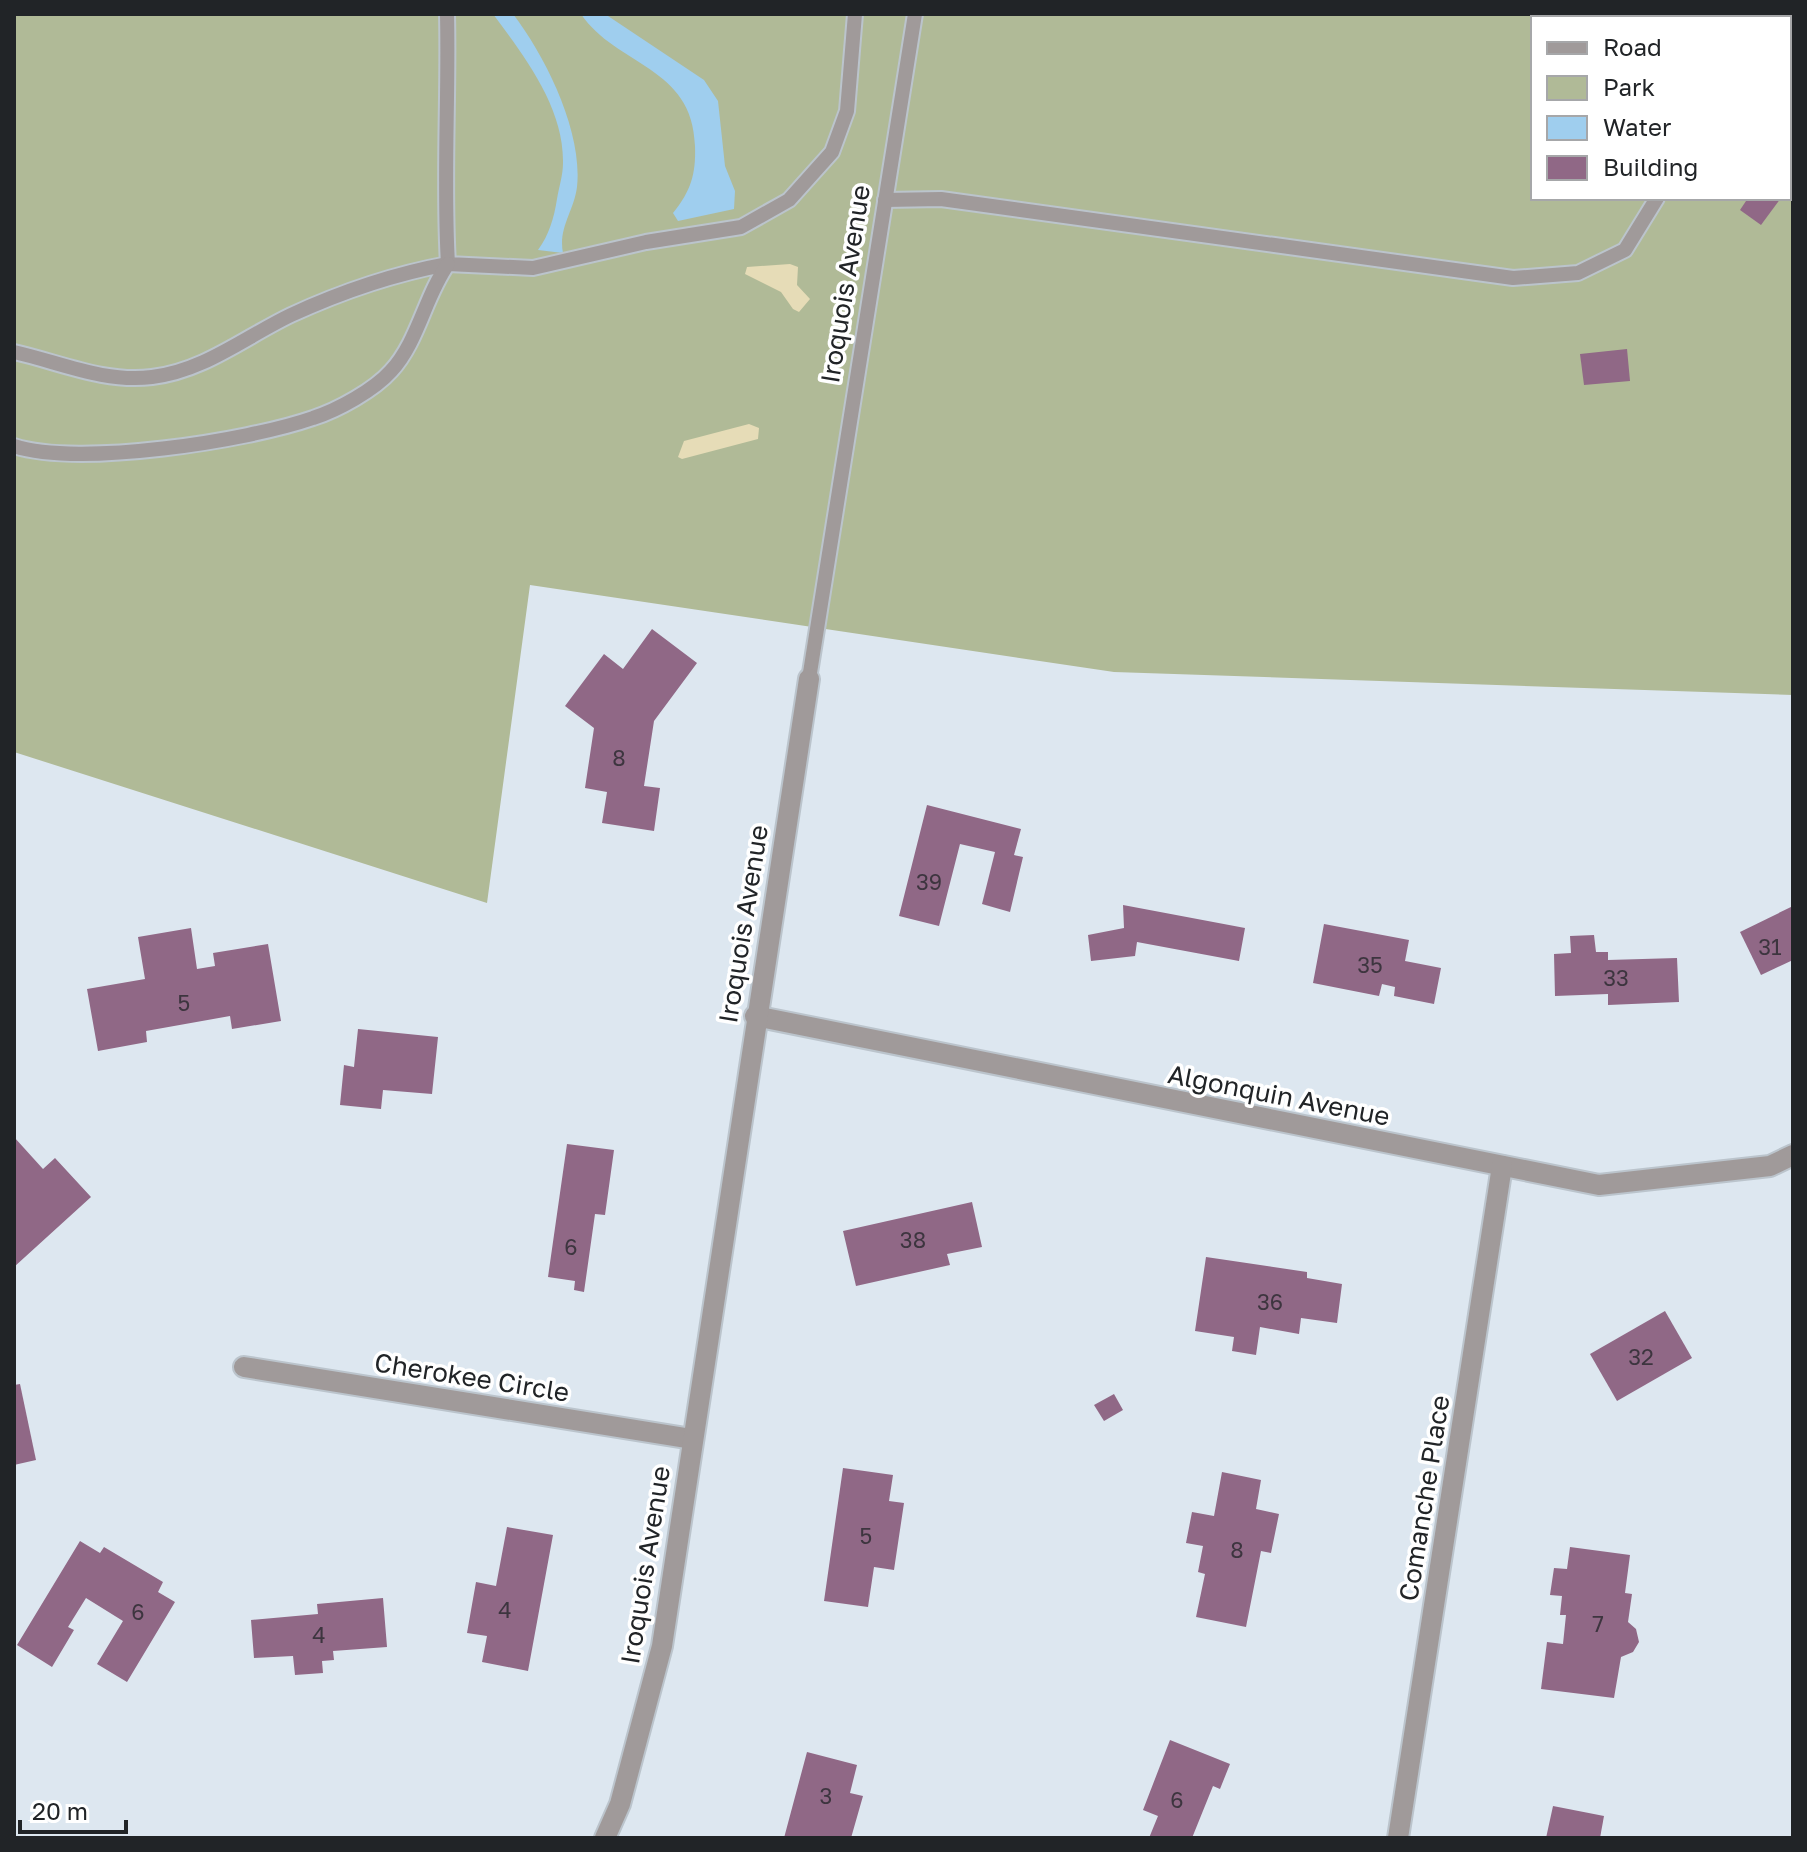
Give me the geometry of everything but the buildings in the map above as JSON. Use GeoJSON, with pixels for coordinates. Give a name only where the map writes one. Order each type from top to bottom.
{"type":"FeatureCollection","features":[{"type":"Feature","properties":{"kind":"street","name":"Iroquois Avenue"},"geometry":{"type":"LineString","coordinates":[[605,1838],[620,1804],[662,1646],[755,1016],[809,679]]}},
{"type":"Feature","properties":{"kind":"street","name":"Algonquin Avenue"},"geometry":{"type":"LineString","coordinates":[[755,1016],[1599,1185],[1770,1166],[1793,1155]]}},
{"type":"Feature","properties":{"kind":"street","name":"Comanche Place"},"geometry":{"type":"LineString","coordinates":[[1398,1838],[1502,1166]]}},
{"type":"Feature","properties":{"kind":"street","name":"Cherokee Circle"},"geometry":{"type":"LineString","coordinates":[[244,1367],[692,1439]]}},
{"type":"Feature","properties":{"kind":"lane"},"geometry":{"type":"LineString","coordinates":[[14,446],[39,454],[129,451],[249,435],[316,418],[365,391],[391,371],[448,264],[447,14]]}},
{"type":"Feature","properties":{"kind":"lane"},"geometry":{"type":"LineString","coordinates":[[14,352],[94,374],[149,378],[189,370],[289,316],[360,286],[448,264],[533,268],[646,242],[741,227],[789,200],[832,152],[842,125],[852,76],[855,14]]}},
{"type":"Feature","properties":{"kind":"lane","name":"Iroquois Avenue"},"geometry":{"type":"LineString","coordinates":[[809,679],[915,14]]}},
{"type":"Feature","properties":{"kind":"lane"},"geometry":{"type":"LineString","coordinates":[[885,200],[941,199],[1513,278],[1578,273],[1625,250],[1656,200]]}},
{"type":"Feature","properties":{"kind":"green space"},"geometry":{"type":"Polygon","coordinates":[[[14,14],[1793,14],[1793,695],[1114,672],[530,585],[487,903],[14,752],[14,14]]]}},
{"type":"Feature","properties":{"kind":"sand"},"geometry":{"type":"Polygon","coordinates":[[[790,264],[798,267],[797,285],[810,299],[799,312],[793,309],[781,292],[745,274],[747,267],[790,264]]]}},
{"type":"Feature","properties":{"kind":"sand"},"geometry":{"type":"Polygon","coordinates":[[[749,424],[759,428],[758,439],[682,459],[678,457],[684,441],[749,424]]]}},
{"type":"Feature","properties":{"kind":"water"},"geometry":{"type":"Polygon","coordinates":[[[493,14],[513,14],[538,51],[568,119],[574,143],[577,187],[564,227],[563,253],[538,250],[553,220],[562,172],[562,142],[557,122],[540,83],[493,14]]]}},
{"type":"Feature","properties":{"kind":"water"},"geometry":{"type":"Polygon","coordinates":[[[581,14],[605,14],[704,80],[718,101],[725,166],[735,191],[734,209],[678,221],[673,213],[688,190],[695,165],[691,119],[681,99],[667,83],[613,45],[581,14]]]}}]}
